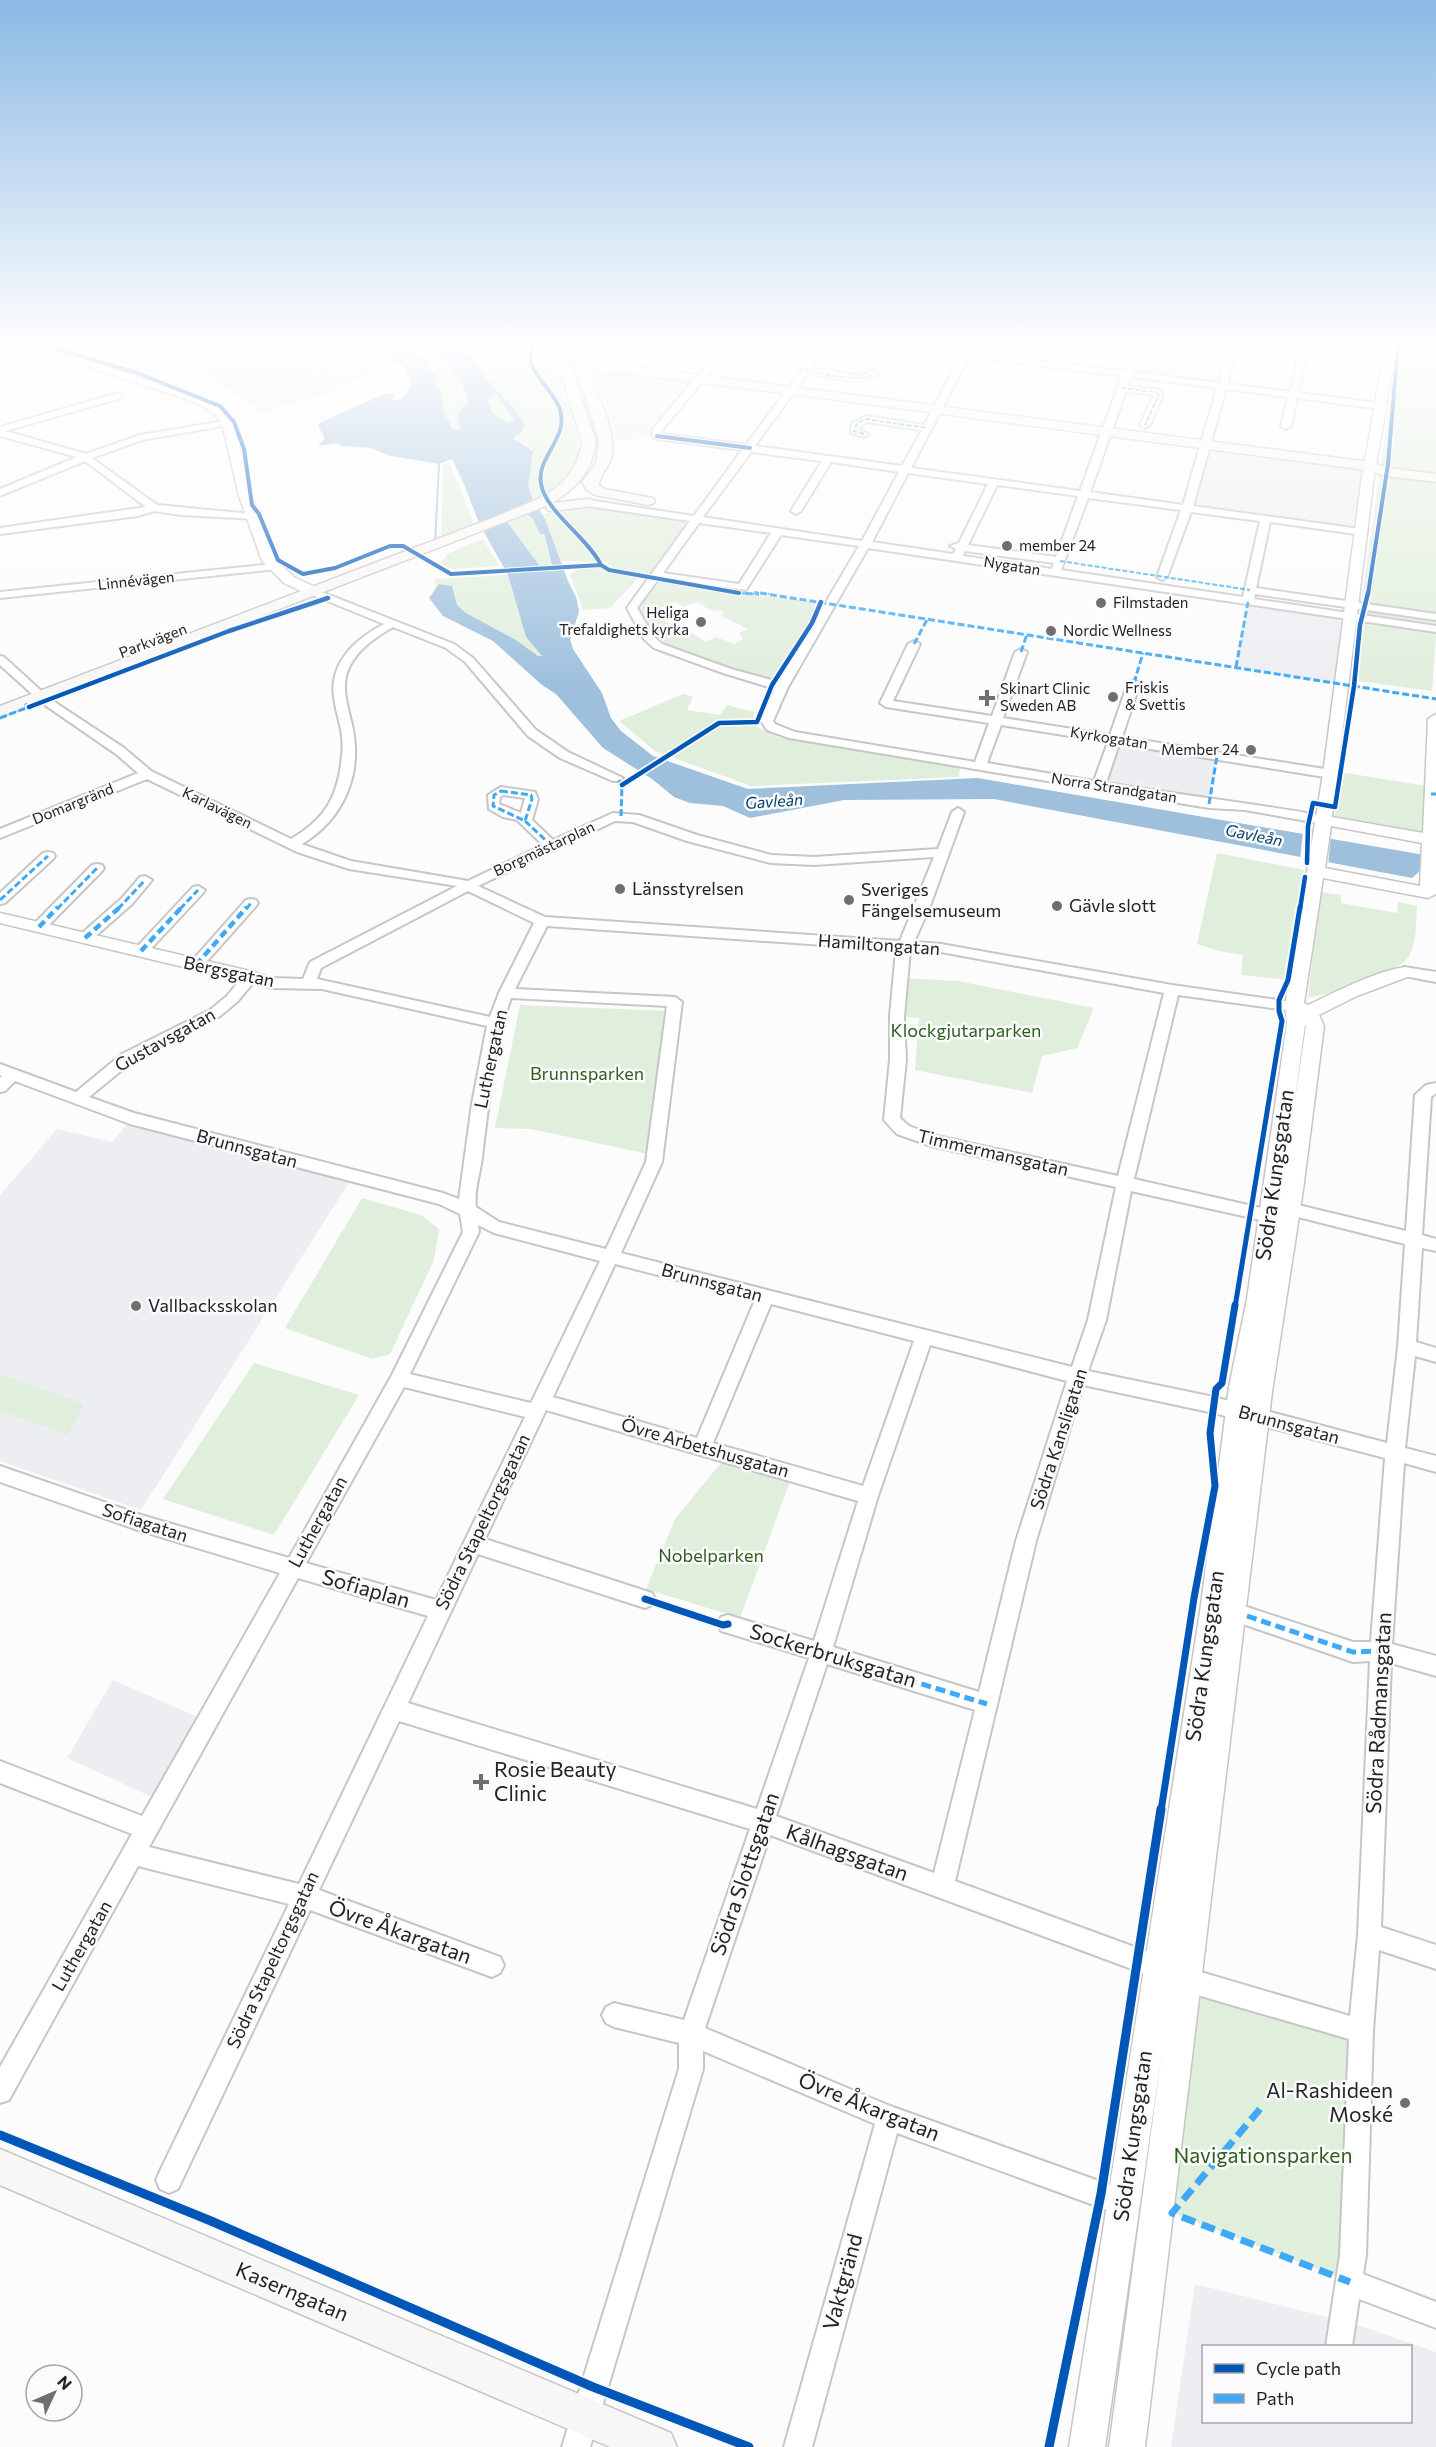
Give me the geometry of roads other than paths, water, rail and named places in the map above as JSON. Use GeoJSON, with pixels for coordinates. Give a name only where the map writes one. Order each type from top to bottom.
{"type":"FeatureCollection","features":[{"type":"Feature","properties":{"kind":"main road"},"geometry":{"type":"LineString","coordinates":[[571,498],[589,459]]}},
{"type":"Feature","properties":{"kind":"main road"},"geometry":{"type":"LineString","coordinates":[[571,498],[593,478],[603,459]]}},
{"type":"Feature","properties":{"kind":"main road"},"geometry":{"type":"LineString","coordinates":[[1317,459],[1370,466],[1386,472],[1436,478]]}},
{"type":"Feature","properties":{"kind":"main road"},"geometry":{"type":"LineString","coordinates":[[1370,466],[1388,464],[1436,471]]}},
{"type":"Feature","properties":{"kind":"main road"},"geometry":{"type":"LineString","coordinates":[[593,478],[592,487],[600,492],[648,501]]}},
{"type":"Feature","properties":{"kind":"main road","name":"Parkvägen"},"geometry":{"type":"LineString","coordinates":[[0,712],[314,592],[345,586],[410,557],[571,498]]}},
{"type":"Feature","properties":{"kind":"main road","name":"Kaserngatan"},"geometry":{"type":"LineString","coordinates":[[0,2167],[580,2431],[657,2447]]}},
{"type":"Feature","properties":{"kind":"street"},"geometry":{"type":"LineString","coordinates":[[0,493],[81,459]]}},
{"type":"Feature","properties":{"kind":"street"},"geometry":{"type":"LineString","coordinates":[[88,459],[154,507],[182,512],[252,518]]}},
{"type":"Feature","properties":{"kind":"street"},"geometry":{"type":"LineString","coordinates":[[237,459],[252,518],[273,567],[289,580],[314,592],[450,646],[469,660],[532,733],[564,755],[617,778]]}},
{"type":"Feature","properties":{"kind":"street"},"geometry":{"type":"LineString","coordinates":[[742,459],[632,608],[650,639],[658,646],[727,671],[782,687],[826,613],[836,604],[838,590],[911,459]]}},
{"type":"Feature","properties":{"kind":"street"},"geometry":{"type":"LineString","coordinates":[[796,511],[828,459]]}},
{"type":"Feature","properties":{"kind":"street"},"geometry":{"type":"LineString","coordinates":[[829,459],[1363,532]]}},
{"type":"Feature","properties":{"kind":"street"},"geometry":{"type":"LineString","coordinates":[[1056,573],[1097,459]]}},
{"type":"Feature","properties":{"kind":"street"},"geometry":{"type":"LineString","coordinates":[[1162,577],[1202,459]]}},
{"type":"Feature","properties":{"kind":"street","name":"Södra Kungsgatan"},"geometry":{"type":"LineString","coordinates":[[1087,2447],[1214,1605],[1248,1414],[1290,1209],[1316,868],[1331,774],[1371,459]]}},
{"type":"Feature","properties":{"kind":"street"},"geometry":{"type":"LineString","coordinates":[[957,558],[994,482]]}},
{"type":"Feature","properties":{"kind":"street","name":"Nygatan"},"geometry":{"type":"LineString","coordinates":[[571,498],[648,501],[778,531],[962,547],[1060,561]]}},
{"type":"Feature","properties":{"kind":"street","name":"Nygatan"},"geometry":{"type":"LineString","coordinates":[[571,498],[702,514],[868,539],[957,558],[1056,573],[1249,596],[1351,611],[1436,629]]}},
{"type":"Feature","properties":{"kind":"street"},"geometry":{"type":"LineString","coordinates":[[0,531],[138,513],[154,507]]}},
{"type":"Feature","properties":{"kind":"street"},"geometry":{"type":"LineString","coordinates":[[1249,596],[1266,519]]}},
{"type":"Feature","properties":{"kind":"street"},"geometry":{"type":"LineString","coordinates":[[657,575],[741,588],[778,531]]}},
{"type":"Feature","properties":{"kind":"street","name":"Linnévägen"},"geometry":{"type":"LineString","coordinates":[[0,595],[273,567]]}},
{"type":"Feature","properties":{"kind":"street","name":"Nygatan"},"geometry":{"type":"LineString","coordinates":[[1351,611],[1436,617]]}},
{"type":"Feature","properties":{"kind":"street"},"geometry":{"type":"LineString","coordinates":[[292,844],[311,833],[330,817],[345,784],[349,735],[340,699],[341,674],[355,651],[376,632],[393,624]]}},
{"type":"Feature","properties":{"kind":"street","name":"Kyrkogatan"},"geometry":{"type":"LineString","coordinates":[[914,644],[886,703],[1331,774]]}},
{"type":"Feature","properties":{"kind":"street"},"geometry":{"type":"LineString","coordinates":[[980,766],[1021,652]]}},
{"type":"Feature","properties":{"kind":"street","name":"Karlavägen"},"geometry":{"type":"LineString","coordinates":[[0,659],[41,697],[120,751],[147,774],[292,844],[349,865],[448,879],[469,886]]}},
{"type":"Feature","properties":{"kind":"street"},"geometry":{"type":"LineString","coordinates":[[1100,786],[1134,683]]}},
{"type":"Feature","properties":{"kind":"street","name":"Norra Strandgatan"},"geometry":{"type":"LineString","coordinates":[[782,687],[767,721],[771,727],[793,735],[1432,844]]}},
{"type":"Feature","properties":{"kind":"street"},"geometry":{"type":"LineString","coordinates":[[1316,868],[1430,891],[1436,719]]}},
{"type":"Feature","properties":{"kind":"street","name":"Domargränd"},"geometry":{"type":"LineString","coordinates":[[0,834],[147,774]]}},
{"type":"Feature","properties":{"kind":"street","name":"Timmermansgatan"},"geometry":{"type":"LineString","coordinates":[[958,812],[902,953],[897,1016],[898,1060],[892,1120],[903,1130],[916,1137],[1270,1216]]}},
{"type":"Feature","properties":{"kind":"street","name":"Borgmästarplan"},"geometry":{"type":"LineString","coordinates":[[469,886],[613,817],[621,816],[771,860],[814,861],[943,853]]}},
{"type":"Feature","properties":{"kind":"street"},"geometry":{"type":"LineString","coordinates":[[525,821],[552,846]]}},
{"type":"Feature","properties":{"kind":"street"},"geometry":{"type":"LineString","coordinates":[[0,900],[48,856]]}},
{"type":"Feature","properties":{"kind":"street"},"geometry":{"type":"LineString","coordinates":[[39,927],[98,868]]}},
{"type":"Feature","properties":{"kind":"street"},"geometry":{"type":"LineString","coordinates":[[85,938],[127,902],[146,880]]}},
{"type":"Feature","properties":{"kind":"street"},"geometry":{"type":"LineString","coordinates":[[308,984],[315,965],[469,886]]}},
{"type":"Feature","properties":{"kind":"street","name":"Hamiltongatan"},"geometry":{"type":"LineString","coordinates":[[469,886],[542,921],[705,934],[941,948],[1306,1015]]}},
{"type":"Feature","properties":{"kind":"street"},"geometry":{"type":"LineString","coordinates":[[141,951],[198,890]]}},
{"type":"Feature","properties":{"kind":"street"},"geometry":{"type":"LineString","coordinates":[[196,965],[251,903]]}},
{"type":"Feature","properties":{"kind":"street","name":"Bergsgatan"},"geometry":{"type":"LineString","coordinates":[[0,918],[272,983],[322,984],[495,1023]]}},
{"type":"Feature","properties":{"kind":"street","name":"Luthergatan"},"geometry":{"type":"LineString","coordinates":[[0,2091],[399,1379],[471,1232],[466,1193],[474,1160],[480,1104],[495,1023],[506,993],[542,921]]}},
{"type":"Feature","properties":{"kind":"street"},"geometry":{"type":"LineString","coordinates":[[1306,1015],[1351,992],[1404,972],[1436,976]]}},
{"type":"Feature","properties":{"kind":"street","name":"Gustavsgatan"},"geometry":{"type":"LineString","coordinates":[[77,1099],[128,1058],[215,1013],[232,999],[250,977]]}},
{"type":"Feature","properties":{"kind":"street","name":"Södra Kansligatan"},"geometry":{"type":"LineString","coordinates":[[942,1888],[1026,1541],[1077,1376],[1084,1364],[1098,1310],[1125,1183],[1172,990]]}},
{"type":"Feature","properties":{"kind":"street","name":"Södra Stapeltorgsgatan"},"geometry":{"type":"LineString","coordinates":[[169,2180],[654,1162],[675,1002],[506,993]]}},
{"type":"Feature","properties":{"kind":"street","name":"Södra Kungsgatan"},"geometry":{"type":"LineString","coordinates":[[1127,2447],[1187,1980],[1248,1414],[1258,1299],[1296,1023],[1306,1015]]}},
{"type":"Feature","properties":{"kind":"street"},"geometry":{"type":"LineString","coordinates":[[0,1087],[6,1071]]}},
{"type":"Feature","properties":{"kind":"street","name":"Brunnsgatan"},"geometry":{"type":"LineString","coordinates":[[6,1071],[130,1118],[443,1199],[470,1211],[494,1227],[1077,1376],[1248,1414],[1436,1464]]}},
{"type":"Feature","properties":{"kind":"street","name":"Södra Rådmansgatan"},"geometry":{"type":"LineString","coordinates":[[1339,2345],[1353,2255],[1361,2031],[1369,1935],[1381,1651],[1395,1453],[1407,1347],[1423,1095],[1436,1088]]}},
{"type":"Feature","properties":{"kind":"street"},"geometry":{"type":"LineString","coordinates":[[1290,1209],[1436,1245]]}},
{"type":"Feature","properties":{"kind":"street"},"geometry":{"type":"LineString","coordinates":[[702,1448],[765,1297]]}},
{"type":"Feature","properties":{"kind":"street","name":"Södra Slottsgatan"},"geometry":{"type":"LineString","coordinates":[[580,2431],[690,2069],[691,2034],[821,1653],[869,1496],[924,1337]]}},
{"type":"Feature","properties":{"kind":"street"},"geometry":{"type":"LineString","coordinates":[[1407,1347],[1436,1354]]}},
{"type":"Feature","properties":{"kind":"street","name":"Övre Arbetshusgatan"},"geometry":{"type":"LineString","coordinates":[[399,1379],[539,1406],[702,1448],[869,1496]]}},
{"type":"Feature","properties":{"kind":"street","name":"Sofiagatan"},"geometry":{"type":"LineString","coordinates":[[0,1474],[141,1523],[292,1568]]}},
{"type":"Feature","properties":{"kind":"street"},"geometry":{"type":"LineString","coordinates":[[473,1544],[645,1599]]}},
{"type":"Feature","properties":{"kind":"street","name":"Sofiaplan"},"geometry":{"type":"LineString","coordinates":[[292,1568],[441,1611]]}},
{"type":"Feature","properties":{"kind":"street"},"geometry":{"type":"LineString","coordinates":[[1247,1616],[1353,1652],[1381,1651],[1436,1666]]}},
{"type":"Feature","properties":{"kind":"street","name":"Sockerbruksgatan"},"geometry":{"type":"LineString","coordinates":[[728,1624],[987,1704]]}},
{"type":"Feature","properties":{"kind":"street","name":"Kålhagsgatan"},"geometry":{"type":"LineString","coordinates":[[393,1709],[763,1822],[1159,1967]]}},
{"type":"Feature","properties":{"kind":"street"},"geometry":{"type":"LineString","coordinates":[[0,1772],[146,1829]]}},
{"type":"Feature","properties":{"kind":"street","name":"Övre Åkargatan"},"geometry":{"type":"LineString","coordinates":[[134,1854],[303,1896],[492,1965]]}},
{"type":"Feature","properties":{"kind":"street"},"geometry":{"type":"LineString","coordinates":[[1369,1935],[1436,1957]]}},
{"type":"Feature","properties":{"kind":"street"},"geometry":{"type":"LineString","coordinates":[[1187,1980],[1361,2031]]}},
{"type":"Feature","properties":{"kind":"street","name":"Övre Åkargatan"},"geometry":{"type":"LineString","coordinates":[[614,2015],[691,2034],[889,2118],[1124,2203]]}},
{"type":"Feature","properties":{"kind":"street","name":"Vaktgränd"},"geometry":{"type":"LineString","coordinates":[[798,2447],[889,2118]]}},
{"type":"Feature","properties":{"kind":"street"},"geometry":{"type":"LineString","coordinates":[[1350,2282],[1436,2315]]}},
{"type":"Feature","properties":{"kind":"water"},"geometry":{"type":"Polygon","coordinates":[[[410,459],[451,459],[439,464],[410,459]]]}},
{"type":"Feature","properties":{"kind":"water","name":"Gavleån"},"geometry":{"type":"Polygon","coordinates":[[[452,459],[532,459],[528,486],[533,500],[545,519],[576,597],[579,611],[570,640],[573,649],[602,693],[611,718],[621,731],[653,756],[748,789],[978,778],[1436,857],[1412,878],[994,799],[844,800],[750,818],[723,806],[690,803],[674,797],[652,779],[603,748],[556,694],[542,685],[493,641],[443,616],[429,598],[439,584],[452,586],[457,605],[466,613],[516,640],[538,656],[542,656],[526,637],[508,575],[479,523],[452,459]],[[519,507],[511,508],[505,516],[539,565],[538,572],[553,569],[544,534],[540,534],[533,519],[519,507]]]}},
{"type":"Feature","properties":{"kind":"waterway"},"geometry":{"type":"LineString","coordinates":[[435,545],[439,464]]}},
{"type":"Feature","properties":{"kind":"place","name":"member 24"},"geometry":{"type":"Point","coordinates":[1007,546]}},
{"type":"Feature","properties":{"kind":"place","name":"Filmstaden"},"geometry":{"type":"Point","coordinates":[1101,603]}},
{"type":"Feature","properties":{"kind":"place","name":"Heliga Trefaldighets kyrka"},"geometry":{"type":"Point","coordinates":[701,622]}},
{"type":"Feature","properties":{"kind":"place","name":"Nordic Wellness"},"geometry":{"type":"Point","coordinates":[1051,631]}},
{"type":"Feature","properties":{"kind":"place","name":"Friskis & Svettis"},"geometry":{"type":"Point","coordinates":[1113,697]}},
{"type":"Feature","properties":{"kind":"place","name":"Skinart Clinic Sweden AB"},"geometry":{"type":"Point","coordinates":[987,698]}},
{"type":"Feature","properties":{"kind":"place","name":"Member 24"},"geometry":{"type":"Point","coordinates":[1251,750]}},
{"type":"Feature","properties":{"kind":"place","name":"Länsstyrelsen"},"geometry":{"type":"Point","coordinates":[620,889]}},
{"type":"Feature","properties":{"kind":"place","name":"Sveriges Fängelsemuseum"},"geometry":{"type":"Point","coordinates":[849,900]}},
{"type":"Feature","properties":{"kind":"place","name":"Gävle slott"},"geometry":{"type":"Point","coordinates":[1057,906]}},
{"type":"Feature","properties":{"kind":"place","name":"Vallbacksskolan"},"geometry":{"type":"Point","coordinates":[136,1306]}},
{"type":"Feature","properties":{"kind":"place","name":"Rosie Beauty Clinic"},"geometry":{"type":"Point","coordinates":[481,1782]}},
{"type":"Feature","properties":{"kind":"place","name":"Al-Rashideen Moské"},"geometry":{"type":"Point","coordinates":[1405,2103]}},
{"type":"Feature","properties":{"kind":"park label","name":"Klockgjutarparken"},"geometry":{"type":"Point","coordinates":[966,1031]}},
{"type":"Feature","properties":{"kind":"park label","name":"Brunnsparken"},"geometry":{"type":"Point","coordinates":[587,1074]}},
{"type":"Feature","properties":{"kind":"park label","name":"Nobelparken"},"geometry":{"type":"Point","coordinates":[711,1556]}},
{"type":"Feature","properties":{"kind":"park label","name":"Navigationsparken"},"geometry":{"type":"Point","coordinates":[1263,2156]}}]}
